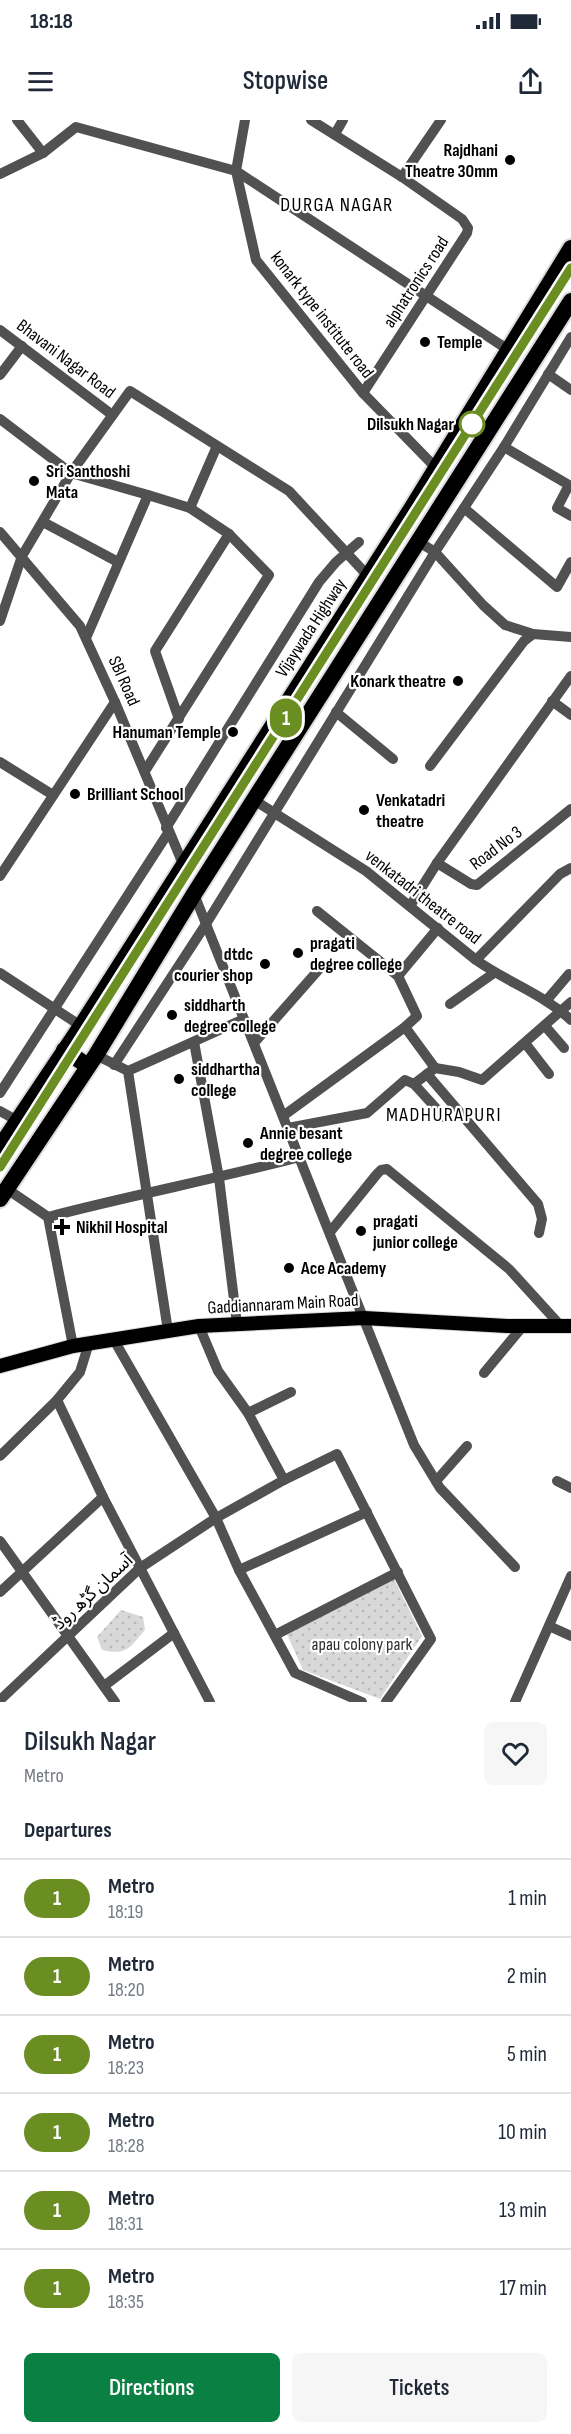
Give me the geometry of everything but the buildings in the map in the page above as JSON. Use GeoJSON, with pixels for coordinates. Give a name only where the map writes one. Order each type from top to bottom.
{"type":"FeatureCollection","features":[{"type":"Feature","properties":{"kind":"highway","name":"Vijaywada Highway"},"geometry":{"type":"LineString","coordinates":[[0,1147],[81,1026],[368,576],[571,248]]}},
{"type":"Feature","properties":{"kind":"highway"},"geometry":{"type":"LineString","coordinates":[[4,1194],[92,1061],[194,894],[571,301]]}},
{"type":"Feature","properties":{"kind":"highway"},"geometry":{"type":"LineString","coordinates":[[64,1050],[92,1061]]}},
{"type":"Feature","properties":{"kind":"main road","name":"Gaddiannaram Main Road"},"geometry":{"type":"LineString","coordinates":[[0,1366],[73,1346],[199,1326],[364,1317],[523,1326],[566,1326]]}},
{"type":"Feature","properties":{"kind":"street"},"geometry":{"type":"LineString","coordinates":[[17,120],[43,153]]}},
{"type":"Feature","properties":{"kind":"street","name":"konark type institute road"},"geometry":{"type":"LineString","coordinates":[[245,120],[236,171],[256,260],[363,393],[436,468]]}},
{"type":"Feature","properties":{"kind":"street","name":"alphatronics road"},"geometry":{"type":"LineString","coordinates":[[311,120],[402,177],[462,219],[468,228],[427,298],[363,393]]}},
{"type":"Feature","properties":{"kind":"street"},"geometry":{"type":"LineString","coordinates":[[335,134],[344,120]]}},
{"type":"Feature","properties":{"kind":"street"},"geometry":{"type":"LineString","coordinates":[[402,177],[441,120]]}},
{"type":"Feature","properties":{"kind":"street"},"geometry":{"type":"LineString","coordinates":[[0,174],[43,153],[80,123],[236,171],[507,349]]}},
{"type":"Feature","properties":{"kind":"street","name":"Bhavani Nagar Road"},"geometry":{"type":"LineString","coordinates":[[0,330],[111,414]]}},
{"type":"Feature","properties":{"kind":"street"},"geometry":{"type":"LineString","coordinates":[[114,1065],[206,924],[435,552],[504,447],[571,337]]}},
{"type":"Feature","properties":{"kind":"street"},"geometry":{"type":"LineString","coordinates":[[0,375],[21,346]]}},
{"type":"Feature","properties":{"kind":"street"},"geometry":{"type":"LineString","coordinates":[[548,374],[571,390]]}},
{"type":"Feature","properties":{"kind":"street"},"geometry":{"type":"LineString","coordinates":[[0,621],[22,556],[71,473],[111,414],[130,391],[289,491],[368,576]]}},
{"type":"Feature","properties":{"kind":"street"},"geometry":{"type":"LineString","coordinates":[[0,418],[71,473],[190,508],[229,534],[269,575],[145,771]]}},
{"type":"Feature","properties":{"kind":"street"},"geometry":{"type":"LineString","coordinates":[[190,508],[217,446]]}},
{"type":"Feature","properties":{"kind":"street"},"geometry":{"type":"LineString","coordinates":[[504,447],[569,485],[557,508],[571,516]]}},
{"type":"Feature","properties":{"kind":"street"},"geometry":{"type":"LineString","coordinates":[[86,638],[148,495]]}},
{"type":"Feature","properties":{"kind":"street"},"geometry":{"type":"LineString","coordinates":[[464,508],[557,586],[571,562]]}},
{"type":"Feature","properties":{"kind":"street"},"geometry":{"type":"LineString","coordinates":[[43,522],[118,562]]}},
{"type":"Feature","properties":{"kind":"street","name":"SBI Road"},"geometry":{"type":"LineString","coordinates":[[0,532],[80,626],[145,771],[167,831],[183,864]]}},
{"type":"Feature","properties":{"kind":"street"},"geometry":{"type":"LineString","coordinates":[[179,719],[155,651],[229,534]]}},
{"type":"Feature","properties":{"kind":"street"},"geometry":{"type":"LineString","coordinates":[[0,1093],[167,831],[319,582],[360,542]]}},
{"type":"Feature","properties":{"kind":"street"},"geometry":{"type":"LineString","coordinates":[[419,542],[435,552],[483,605],[505,625],[533,634],[571,637]]}},
{"type":"Feature","properties":{"kind":"street"},"geometry":{"type":"LineString","coordinates":[[430,766],[524,641],[533,634]]}},
{"type":"Feature","properties":{"kind":"street"},"geometry":{"type":"LineString","coordinates":[[410,906],[437,863],[571,676]]}},
{"type":"Feature","properties":{"kind":"street"},"geometry":{"type":"LineString","coordinates":[[552,701],[571,715]]}},
{"type":"Feature","properties":{"kind":"street"},"geometry":{"type":"LineString","coordinates":[[0,876],[115,702]]}},
{"type":"Feature","properties":{"kind":"street"},"geometry":{"type":"LineString","coordinates":[[336,712],[393,759]]}},
{"type":"Feature","properties":{"kind":"street"},"geometry":{"type":"LineString","coordinates":[[0,762],[53,795]]}},
{"type":"Feature","properties":{"kind":"street","name":"venkatadri theatre road"},"geometry":{"type":"LineString","coordinates":[[254,800],[366,871],[476,960],[494,973],[525,987],[562,1011],[571,1020]]}},
{"type":"Feature","properties":{"kind":"street","name":"Road No 3"},"geometry":{"type":"LineString","coordinates":[[437,863],[471,884],[477,885],[571,809]]}},
{"type":"Feature","properties":{"kind":"street"},"geometry":{"type":"LineString","coordinates":[[476,960],[560,874],[571,868]]}},
{"type":"Feature","properties":{"kind":"street"},"geometry":{"type":"LineString","coordinates":[[194,894],[414,1445],[436,1481],[515,1567]]}},
{"type":"Feature","properties":{"kind":"street"},"geometry":{"type":"LineString","coordinates":[[283,1116],[417,1017],[398,976],[317,911]]}},
{"type":"Feature","properties":{"kind":"street"},"geometry":{"type":"LineString","coordinates":[[398,976],[438,928]]}},
{"type":"Feature","properties":{"kind":"street"},"geometry":{"type":"LineString","coordinates":[[254,1043],[321,966]]}},
{"type":"Feature","properties":{"kind":"street"},"geometry":{"type":"LineString","coordinates":[[0,973],[81,1026]]}},
{"type":"Feature","properties":{"kind":"street"},"geometry":{"type":"LineString","coordinates":[[450,1004],[494,973]]}},
{"type":"Feature","properties":{"kind":"street"},"geometry":{"type":"LineString","coordinates":[[546,1001],[569,974]]}},
{"type":"Feature","properties":{"kind":"street"},"geometry":{"type":"LineString","coordinates":[[414,1084],[431,1071],[459,1072],[482,1080],[571,1002]]}},
{"type":"Feature","properties":{"kind":"street"},"geometry":{"type":"LineString","coordinates":[[92,1061],[114,1065],[128,1071],[244,1019]]}},
{"type":"Feature","properties":{"kind":"street"},"geometry":{"type":"LineString","coordinates":[[545,1026],[564,1048]]}},
{"type":"Feature","properties":{"kind":"street"},"geometry":{"type":"LineString","coordinates":[[405,1028],[431,1071],[538,1204],[542,1219],[539,1233]]}},
{"type":"Feature","properties":{"kind":"street"},"geometry":{"type":"LineString","coordinates":[[194,1042],[219,1178],[237,1324]]}},
{"type":"Feature","properties":{"kind":"street"},"geometry":{"type":"LineString","coordinates":[[525,1043],[549,1074]]}},
{"type":"Feature","properties":{"kind":"street"},"geometry":{"type":"LineString","coordinates":[[128,1071],[168,1331]]}},
{"type":"Feature","properties":{"kind":"street"},"geometry":{"type":"LineString","coordinates":[[288,1128],[367,1113],[405,1080],[414,1084],[444,1117]]}},
{"type":"Feature","properties":{"kind":"street"},"geometry":{"type":"LineString","coordinates":[[0,1111],[18,1122]]}},
{"type":"Feature","properties":{"kind":"street"},"geometry":{"type":"LineString","coordinates":[[4,1194],[48,1217],[300,1157]]}},
{"type":"Feature","properties":{"kind":"street"},"geometry":{"type":"LineString","coordinates":[[330,1232],[377,1174],[387,1169],[509,1269],[566,1326]]}},
{"type":"Feature","properties":{"kind":"street"},"geometry":{"type":"LineString","coordinates":[[48,1217],[73,1346]]}},
{"type":"Feature","properties":{"kind":"street"},"geometry":{"type":"LineString","coordinates":[[199,1326],[218,1371],[248,1413],[284,1480]]}},
{"type":"Feature","properties":{"kind":"street"},"geometry":{"type":"LineString","coordinates":[[484,1373],[523,1326]]}},
{"type":"Feature","properties":{"kind":"street"},"geometry":{"type":"LineString","coordinates":[[114,1340],[216,1518],[239,1570],[295,1673],[362,1702]]}},
{"type":"Feature","properties":{"kind":"street"},"geometry":{"type":"LineString","coordinates":[[0,1456],[57,1400],[80,1372],[89,1343]]}},
{"type":"Feature","properties":{"kind":"street"},"geometry":{"type":"LineString","coordinates":[[248,1413],[291,1392]]}},
{"type":"Feature","properties":{"kind":"street"},"geometry":{"type":"LineString","coordinates":[[57,1400],[103,1497],[210,1702]]}},
{"type":"Feature","properties":{"kind":"street"},"geometry":{"type":"LineString","coordinates":[[436,1481],[467,1446]]}},
{"type":"Feature","properties":{"kind":"street","name":"آسمان گڑھ روڈ"},"geometry":{"type":"LineString","coordinates":[[1,1697],[141,1568],[216,1518],[284,1480],[337,1454],[367,1512]]}},
{"type":"Feature","properties":{"kind":"street"},"geometry":{"type":"LineString","coordinates":[[557,1481],[571,1488]]}},
{"type":"Feature","properties":{"kind":"street"},"geometry":{"type":"LineString","coordinates":[[0,1592],[103,1497]]}},
{"type":"Feature","properties":{"kind":"street"},"geometry":{"type":"LineString","coordinates":[[239,1570],[367,1512],[431,1639],[386,1702]]}},
{"type":"Feature","properties":{"kind":"street"},"geometry":{"type":"LineString","coordinates":[[0,1541],[116,1702]]}},
{"type":"Feature","properties":{"kind":"street"},"geometry":{"type":"LineString","coordinates":[[275,1635],[398,1572]]}},
{"type":"Feature","properties":{"kind":"street"},"geometry":{"type":"LineString","coordinates":[[518,1701],[571,1576]]}},
{"type":"Feature","properties":{"kind":"street"},"geometry":{"type":"LineString","coordinates":[[549,1626],[571,1636]]}},
{"type":"Feature","properties":{"kind":"street"},"geometry":{"type":"LineString","coordinates":[[104,1686],[174,1633]]}},
{"type":"Feature","properties":{"kind":"green space","name":"apau colony park"},"geometry":{"type":"Polygon","coordinates":[[[394,1579],[422,1636],[380,1699],[303,1670],[286,1632],[394,1579]]]}},
{"type":"Feature","properties":{"kind":"green space"},"geometry":{"type":"Polygon","coordinates":[[[121,1610],[143,1617],[145,1630],[123,1651],[102,1650],[97,1637],[121,1610]]]}},
{"type":"Feature","properties":{"kind":"railway"},"geometry":{"type":"LineString","coordinates":[[0,1167],[571,268]]}},
{"type":"Feature","properties":{"kind":"metro line","name":"1"},"geometry":{"type":"LineString","coordinates":[[0,1167],[571,268]]}},
{"type":"Feature","properties":{"kind":"place","name":"Rajdhani Theatre 30mm"},"geometry":{"type":"Point","coordinates":[510,160]}},
{"type":"Feature","properties":{"kind":"place","name":"Temple"},"geometry":{"type":"Point","coordinates":[425,342]}},
{"type":"Feature","properties":{"kind":"place","name":"Dilsukh Nagar"},"geometry":{"type":"Point","coordinates":[472,424]}},
{"type":"Feature","properties":{"kind":"place","name":"Sri Santhoshi Mata"},"geometry":{"type":"Point","coordinates":[34,481]}},
{"type":"Feature","properties":{"kind":"place","name":"Konark theatre"},"geometry":{"type":"Point","coordinates":[458,681]}},
{"type":"Feature","properties":{"kind":"place","name":"Hanuman Temple"},"geometry":{"type":"Point","coordinates":[233,732]}},
{"type":"Feature","properties":{"kind":"place","name":"Brilliant School"},"geometry":{"type":"Point","coordinates":[75,794]}},
{"type":"Feature","properties":{"kind":"place","name":"Venkatadri theatre"},"geometry":{"type":"Point","coordinates":[364,810]}},
{"type":"Feature","properties":{"kind":"place","name":"pragati degree college"},"geometry":{"type":"Point","coordinates":[298,953]}},
{"type":"Feature","properties":{"kind":"place","name":"dtdc courier shop"},"geometry":{"type":"Point","coordinates":[265,964]}},
{"type":"Feature","properties":{"kind":"place","name":"siddharth degree college"},"geometry":{"type":"Point","coordinates":[172,1015]}},
{"type":"Feature","properties":{"kind":"place","name":"siddhartha college"},"geometry":{"type":"Point","coordinates":[179,1079]}},
{"type":"Feature","properties":{"kind":"place","name":"Annie besant degree college"},"geometry":{"type":"Point","coordinates":[248,1143]}},
{"type":"Feature","properties":{"kind":"place","name":"Nikhil Hospital"},"geometry":{"type":"Point","coordinates":[62,1227]}},
{"type":"Feature","properties":{"kind":"place","name":"pragati junior college"},"geometry":{"type":"Point","coordinates":[361,1231]}},
{"type":"Feature","properties":{"kind":"place","name":"Ace Academy"},"geometry":{"type":"Point","coordinates":[289,1268]}},
{"type":"Feature","properties":{"kind":"district","name":"DURGA NAGAR"},"geometry":{"type":"Point","coordinates":[337,205]}},
{"type":"Feature","properties":{"kind":"district","name":"MADHURAPURI"},"geometry":{"type":"Point","coordinates":[444,1115]}}]}
